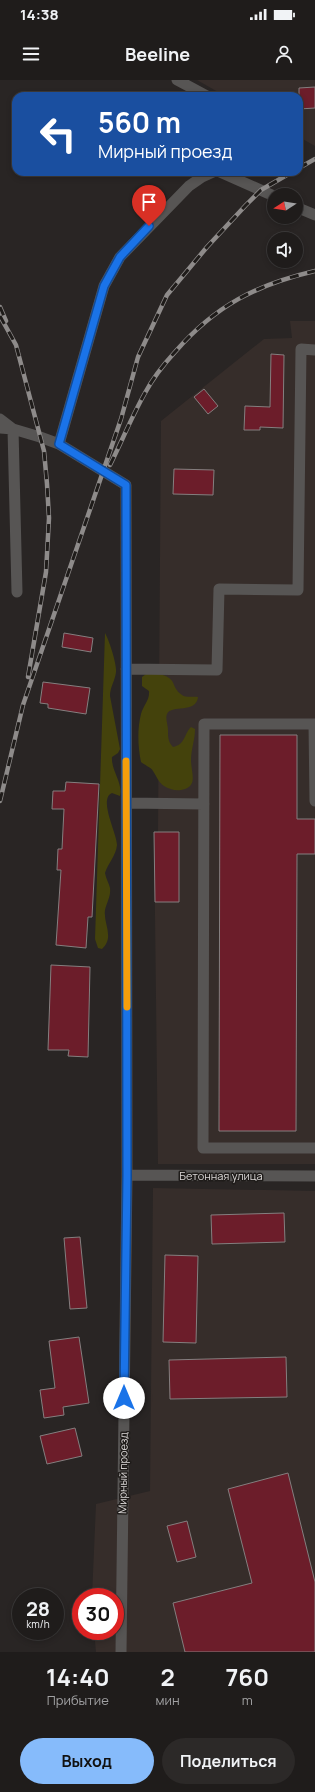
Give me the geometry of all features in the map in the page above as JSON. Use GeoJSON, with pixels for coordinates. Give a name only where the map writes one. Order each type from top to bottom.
{"type":"FeatureCollection","features":[{"type":"Feature","properties":{"kind":"street"},"geometry":{"type":"LineString","coordinates":[[177,80],[200,92]]}},
{"type":"Feature","properties":{"kind":"street"},"geometry":{"type":"LineString","coordinates":[[59,444],[104,286],[120,257],[188,186],[204,176]]}},
{"type":"Feature","properties":{"kind":"street"},"geometry":{"type":"LineString","coordinates":[[229,176],[267,193]]}},
{"type":"Feature","properties":{"kind":"street"},"geometry":{"type":"LineString","coordinates":[[303,209],[315,215]]}},
{"type":"Feature","properties":{"kind":"street"},"geometry":{"type":"LineString","coordinates":[[126,669],[217,670],[219,589],[298,590],[301,349],[315,350]]}},
{"type":"Feature","properties":{"kind":"street"},"geometry":{"type":"LineString","coordinates":[[0,419],[13,429]]}},
{"type":"Feature","properties":{"kind":"street"},"geometry":{"type":"LineString","coordinates":[[0,428],[13,429]]}},
{"type":"Feature","properties":{"kind":"street"},"geometry":{"type":"LineString","coordinates":[[13,429],[17,592]]}},
{"type":"Feature","properties":{"kind":"street","name":"Мирный проезд"},"geometry":{"type":"LineString","coordinates":[[13,429],[59,444],[126,485],[127,1176],[121,1652]]}},
{"type":"Feature","properties":{"kind":"street"},"geometry":{"type":"LineString","coordinates":[[315,801],[314,724],[204,724],[203,1148],[315,1148]]}},
{"type":"Feature","properties":{"kind":"street"},"geometry":{"type":"LineString","coordinates":[[126,803],[204,804]]}},
{"type":"Feature","properties":{"kind":"street","name":"Бетонная улица"},"geometry":{"type":"LineString","coordinates":[[127,1176],[315,1176]]}},
{"type":"Feature","properties":{"kind":"shaded area"},"geometry":{"type":"Polygon","coordinates":[[[197,80],[315,80],[315,146],[303,139],[303,92],[218,92],[197,80]]]}},
{"type":"Feature","properties":{"kind":"shaded area"},"geometry":{"type":"Polygon","coordinates":[[[290,321],[315,321],[315,1164],[158,1164],[154,832],[158,832],[161,421],[264,339],[292,338],[290,321]]]}},
{"type":"Feature","properties":{"kind":"shaded area"},"geometry":{"type":"Polygon","coordinates":[[[105,633],[109,641],[116,668],[110,696],[120,749],[118,753],[112,757],[112,762],[119,781],[120,796],[112,793],[108,796],[107,802],[107,809],[117,845],[115,853],[105,873],[110,886],[110,891],[105,910],[108,940],[102,949],[98,948],[95,939],[105,633]]]}},
{"type":"Feature","properties":{"kind":"shaded area"},"geometry":{"type":"Polygon","coordinates":[[[155,673],[168,677],[173,682],[178,692],[182,695],[198,697],[193,705],[170,711],[166,716],[169,739],[173,747],[182,742],[191,727],[195,729],[191,756],[193,779],[190,786],[181,790],[172,790],[164,786],[152,770],[141,762],[138,732],[141,714],[149,694],[149,691],[142,686],[142,677],[146,674],[155,673]]]}},
{"type":"Feature","properties":{"kind":"shaded area"},"geometry":{"type":"Polygon","coordinates":[[[153,1188],[315,1191],[315,1652],[96,1652],[95,1640],[124,1640],[124,1588],[92,1588],[96,1504],[150,1491],[153,1188]]]}},
{"type":"Feature","properties":{"kind":"building"},"geometry":{"type":"Polygon","coordinates":[[[315,87],[315,108],[303,109],[303,92],[299,92],[299,88],[315,87]]]}},
{"type":"Feature","properties":{"kind":"building"},"geometry":{"type":"Polygon","coordinates":[[[271,354],[284,355],[283,428],[260,427],[260,430],[244,430],[245,406],[270,407],[271,354]]]}},
{"type":"Feature","properties":{"kind":"building"},"geometry":{"type":"Polygon","coordinates":[[[204,389],[218,406],[208,414],[194,397],[204,389]]]}},
{"type":"Feature","properties":{"kind":"building"},"geometry":{"type":"Polygon","coordinates":[[[174,469],[214,470],[213,495],[173,494],[174,469]]]}},
{"type":"Feature","properties":{"kind":"building"},"geometry":{"type":"Polygon","coordinates":[[[64,633],[93,638],[91,652],[62,647],[64,633]]]}},
{"type":"Feature","properties":{"kind":"building"},"geometry":{"type":"Polygon","coordinates":[[[43,682],[90,688],[86,714],[48,708],[48,704],[40,703],[43,682]]]}},
{"type":"Feature","properties":{"kind":"building"},"geometry":{"type":"Polygon","coordinates":[[[220,735],[297,735],[297,819],[315,819],[315,854],[297,854],[296,1131],[219,1131],[220,735]]]}},
{"type":"Feature","properties":{"kind":"building"},"geometry":{"type":"Polygon","coordinates":[[[66,782],[99,784],[92,917],[88,917],[86,948],[56,945],[61,870],[57,870],[58,849],[62,849],[64,809],[52,809],[53,791],[65,791],[66,782]]]}},
{"type":"Feature","properties":{"kind":"building"},"geometry":{"type":"Polygon","coordinates":[[[154,832],[179,832],[179,902],[155,902],[154,832]]]}},
{"type":"Feature","properties":{"kind":"building"},"geometry":{"type":"Polygon","coordinates":[[[51,965],[90,967],[88,1057],[68,1056],[69,1050],[48,1050],[51,965]]]}},
{"type":"Feature","properties":{"kind":"building"},"geometry":{"type":"Polygon","coordinates":[[[284,1213],[285,1242],[212,1244],[211,1215],[284,1213]]]}},
{"type":"Feature","properties":{"kind":"building"},"geometry":{"type":"Polygon","coordinates":[[[80,1237],[87,1308],[70,1309],[64,1238],[80,1237]]]}},
{"type":"Feature","properties":{"kind":"building"},"geometry":{"type":"Polygon","coordinates":[[[165,1255],[198,1256],[196,1343],[163,1342],[165,1255]]]}},
{"type":"Feature","properties":{"kind":"building"},"geometry":{"type":"Polygon","coordinates":[[[79,1337],[89,1403],[63,1407],[64,1415],[44,1418],[40,1390],[55,1388],[49,1341],[79,1337]]]}},
{"type":"Feature","properties":{"kind":"building"},"geometry":{"type":"Polygon","coordinates":[[[286,1357],[287,1397],[170,1399],[169,1360],[286,1357]]]}},
{"type":"Feature","properties":{"kind":"building"},"geometry":{"type":"Polygon","coordinates":[[[75,1428],[82,1456],[47,1464],[40,1436],[75,1428]]]}},
{"type":"Feature","properties":{"kind":"building"},"geometry":{"type":"Polygon","coordinates":[[[288,1473],[315,1582],[315,1652],[185,1652],[173,1603],[252,1583],[228,1489],[288,1473]]]}},
{"type":"Feature","properties":{"kind":"building"},"geometry":{"type":"Polygon","coordinates":[[[187,1521],[196,1557],[177,1562],[167,1526],[187,1521]]]}},
{"type":"Feature","properties":{"kind":"railway"},"geometry":{"type":"LineString","coordinates":[[303,166],[315,159]]}},
{"type":"Feature","properties":{"kind":"railway"},"geometry":{"type":"LineString","coordinates":[[0,801],[23,705],[121,419],[138,357],[167,295],[207,247],[246,205],[261,190],[285,176]]}},
{"type":"Feature","properties":{"kind":"railway"},"geometry":{"type":"LineString","coordinates":[[110,465],[145,393],[159,371],[190,336],[206,321],[238,299],[274,283],[315,271]]}},
{"type":"Feature","properties":{"kind":"railway"},"geometry":{"type":"LineString","coordinates":[[0,307],[6,321]]}},
{"type":"Feature","properties":{"kind":"railway"},"geometry":{"type":"LineString","coordinates":[[0,316],[16,345],[44,451],[47,484],[49,518],[46,572],[28,677]]}},
{"type":"Feature","properties":{"kind":"slow traffic"},"geometry":{"type":"LineString","coordinates":[[126,761],[127,1007]]}},
{"type":"Feature","properties":{"kind":"route"},"geometry":{"type":"LineString","coordinates":[[124,1398],[127,1176],[126,485],[59,444],[104,286],[120,257],[149,226]]}}]}
